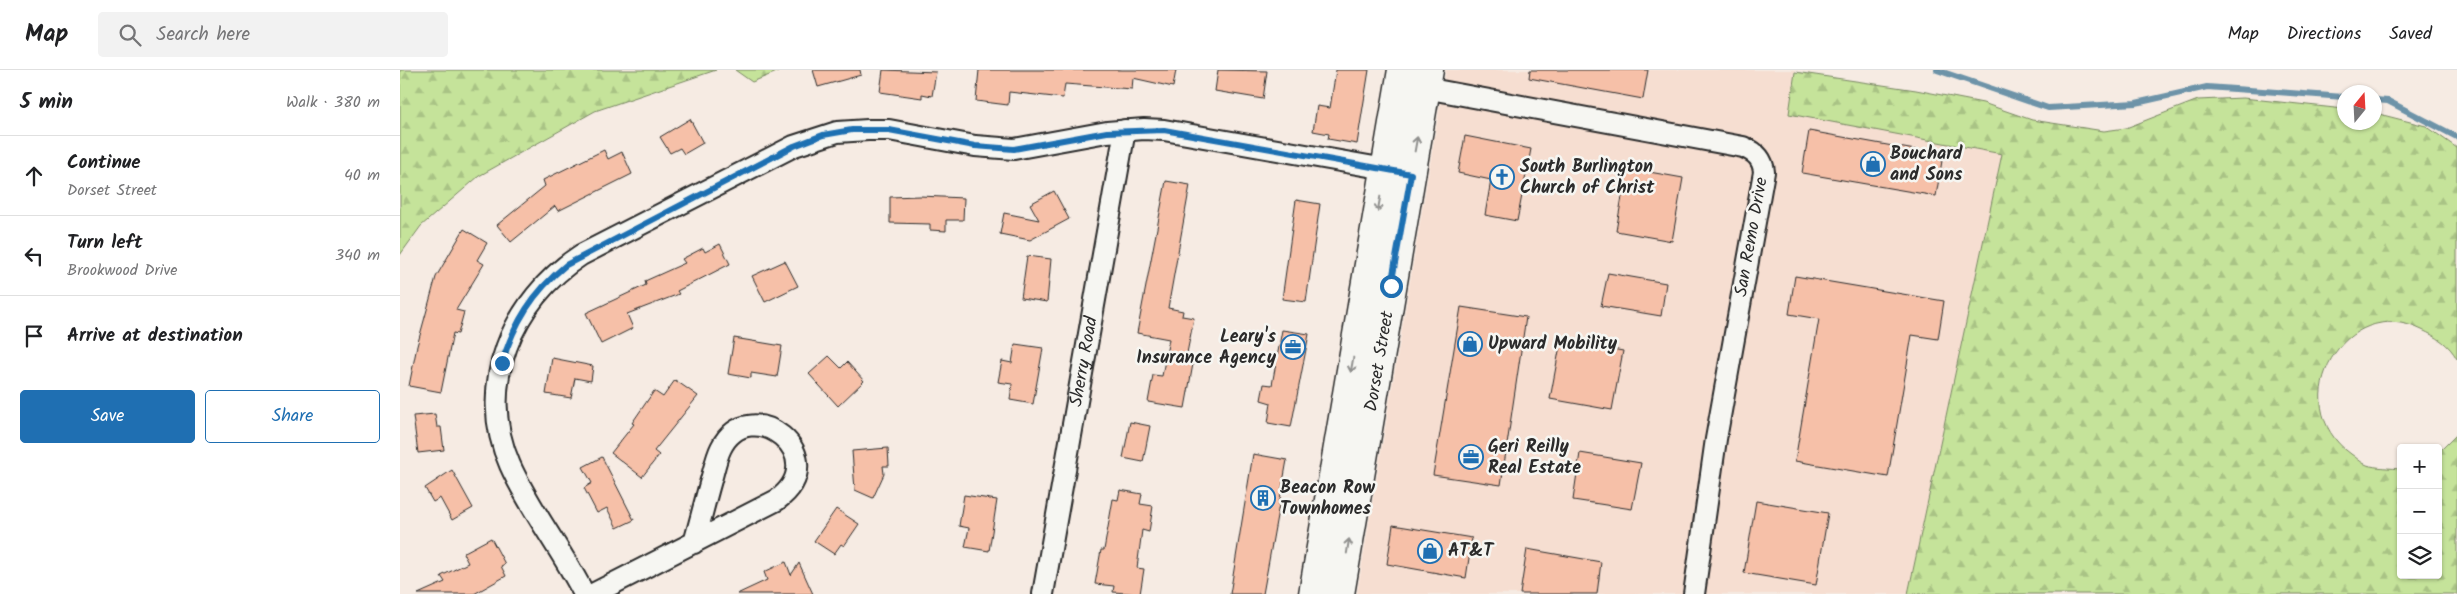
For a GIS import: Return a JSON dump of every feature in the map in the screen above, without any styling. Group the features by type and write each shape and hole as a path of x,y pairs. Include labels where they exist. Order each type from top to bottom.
{"main road":[{"name":"Dorset Street","path":"1313,594 1400,77"},
{"name":"Dorset Street","path":"1340,594 1427,79"}],"street":[{"name":"San Remo Drive","path":"1400,77 1427,79 1743,147 1758,156 1764,164 1709,482 1694,594"},
{"path":"584,594 510,465 500,432 498,397 502,363 513,331 530,301 553,276 590,251 794,146 823,135 852,130 889,130 975,146 1014,149 1124,130 1164,130 1411,174"},
{"name":"Sherry Road","path":"1043,594 1124,130"},
{"path":"593,594 694,543 784,495 794,480 797,461 795,452 785,437 769,427 760,426 742,428 727,440 718,456 694,543"}],"shaded area":[{"path":"1446,70 1795,70 1790,114 2002,154 1908,594 1357,594"}],"green space":[{"path":"400,70 716,70 595,111 479,176 421,226 400,255"},
{"path":"735,70 782,70 752,82"},
{"path":"1795,72 1916,90 1983,103 2032,120 2104,131 2126,128 2198,100 2243,98 2337,108 2337,130 2382,130 2382,115 2426,126 2457,148 2457,359 2442,342 2422,330 2394,322 2369,326 2347,339 2331,359 2322,382 2321,408 2331,432 2351,454 2367,465 2397,469 2397,579 2442,579 2442,449 2457,434 2457,594 1908,594 2002,154 1789,114"}],"building":[{"path":"813,70 860,70 861,75 818,87"},
{"path":"883,70 936,72 932,96 922,94 922,98 880,92"},
{"path":"979,70 1176,70 1173,87 1133,78 1132,89 1065,84 1063,98 1009,92 1008,105 976,101"},
{"path":"1218,70 1267,71 1263,99 1215,91"},
{"path":"1336,70 1369,70 1357,144 1328,139 1329,134 1313,131 1317,106 1330,108"},
{"path":"1530,70 1648,70 1643,99 1529,78"},
{"path":"690,119 703,143 684,154 680,148 670,153 660,137"},
{"name":"Bouchard and Sons","path":"1809,131 1943,155 1936,196 1802,173"},
{"name":"South Burlington Church of Christ","path":"1465,136 1531,149 1517,221 1485,215 1491,180 1458,173"},
{"path":"604,150 608,159 622,152 632,174 558,211 555,206 511,242 497,225 545,186 543,180"},
{"path":"1627,168 1683,178 1672,241 1616,231"},
{"path":"1166,181 1190,185 1168,308 1183,311 1182,316 1194,318 1185,363 1193,364 1185,408 1148,402 1153,375 1162,376 1169,339 1137,333"},
{"path":"1054,191 1069,219 1030,240 1000,234 1004,213 1039,220 1030,204"},
{"path":"890,197 964,198 963,220 946,220 946,231 930,230 930,224 890,223"},
{"path":"1296,200 1320,204 1306,302 1282,299"},
{"path":"464,229 487,243 477,260 484,264 456,310 464,312 458,334 453,333 441,392 409,386 417,346 436,277"},
{"path":"720,244 730,264 677,291 679,294 627,314 633,328 601,344 586,313 646,285 645,281 685,263 682,259 703,248 705,252"},
{"path":"1027,256 1051,259 1047,302 1021,298"},
{"path":"785,261 798,286 765,302 752,276"},
{"path":"1608,273 1666,283 1661,316 1601,306"},
{"path":"1795,276 1944,301 1938,339 1912,335 1888,477 1795,461 1819,319 1789,314"},
{"path":"1461,307 1526,317 1501,485 1433,475"},
{"path":"1282,330 1309,334 1291,427 1268,423 1271,403 1261,400 1264,384 1272,385"},
{"path":"734,338 782,346 777,377 751,373 751,378 728,374"},
{"path":"1561,340 1623,351 1612,410 1550,399"},
{"path":"1015,344 1043,348 1033,404 1010,400 1012,384 998,382 1002,361 1012,363"},
{"path":"829,356 841,368 847,362 864,381 838,406 809,374"},
{"path":"552,358 593,366 591,381 575,378 571,398 546,394"},
{"path":"675,380 698,396 654,451 659,455 642,477 611,453 634,424 632,423 654,391 663,397"},
{"path":"435,414 437,427 441,427 444,450 418,453 413,416"},
{"path":"1130,422 1150,426 1143,462 1123,458"},
{"path":"888,448 889,466 883,466 884,474 873,498 855,490 852,451"},
{"path":"1580,453 1641,463 1632,509 1573,500"},
{"name":"Beacon Row Townhomes","path":"1253,454 1287,460 1263,594 1230,594"},
{"path":"602,457 634,520 617,528 607,508 597,513 584,488 592,483 583,467"},
{"path":"452,470 473,508 452,520 440,498 433,502 425,488"},
{"path":"1120,490 1142,494 1140,504 1153,506 1149,532 1142,530 1137,568 1144,569 1140,594 1113,592 1114,586 1095,584 1101,550 1104,550 1113,499 1118,500"},
{"path":"964,495 997,500 989,551 965,547 969,528 959,526"},
{"path":"1756,501 1828,513 1816,585 1744,573"},
{"path":"836,509 859,524 844,546 841,544 834,554 814,541"},
{"name":"AT&T","path":"1393,525 1472,538 1466,578 1387,564"},
{"path":"491,538 505,564 501,566 506,576 474,594 418,594 445,582 441,576 468,563 463,553"},
{"path":"1527,549 1601,562 1597,594 1520,594"},
{"path":"786,562 791,575 799,563 813,594 737,594 767,580 764,572"}],"waterway":[{"path":"1937,70 2048,108 2136,103 2207,87 2337,96"},
{"path":"2382,101 2388,101 2457,137"}],"place":[{"name":"Bouchard and Sons","path":"1873,164"},
{"name":"South Burlington Church of Christ","path":"1502,177"},
{"name":"Upward Mobility","path":"1470,344"},
{"name":"Leary's Insurance Agency","path":"1293,347"},
{"name":"Geri Reilly Real Estate","path":"1471,457"},
{"name":"Beacon Row Townhomes","path":"1263,498"},
{"name":"AT&T","path":"1430,551"}],"route":[{"path":"502,363 513,331 530,301 553,276 581,255 794,146 823,135 852,130 889,130 975,146 1014,149 1107,132 1144,129 1164,130 1411,174 1391,286"}]}
